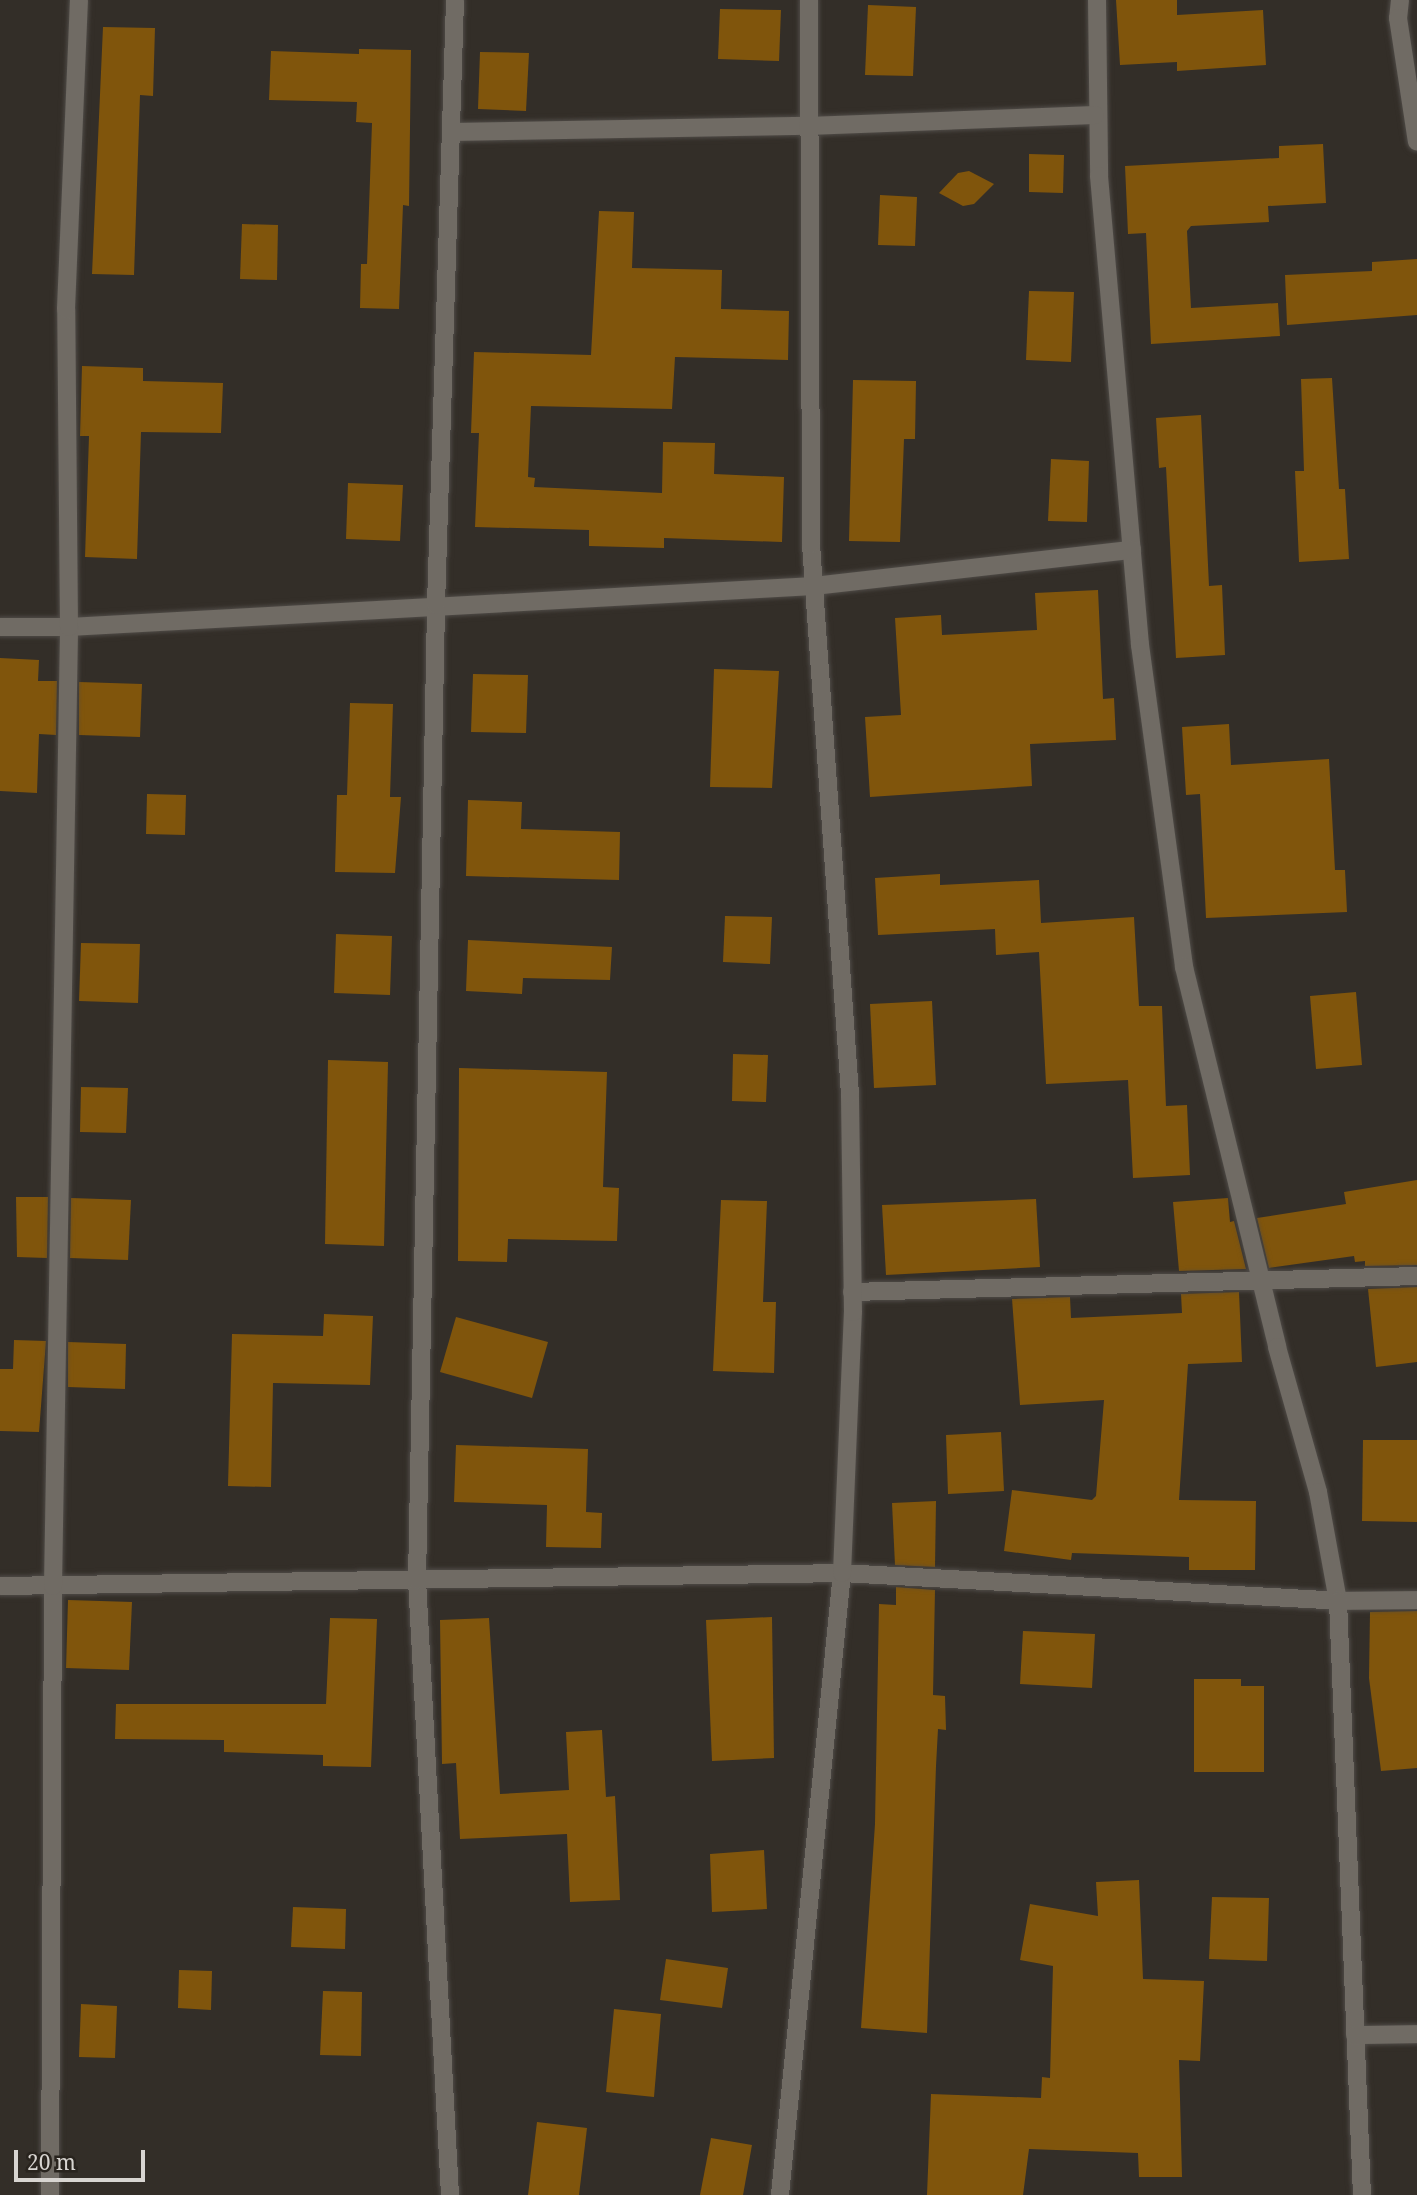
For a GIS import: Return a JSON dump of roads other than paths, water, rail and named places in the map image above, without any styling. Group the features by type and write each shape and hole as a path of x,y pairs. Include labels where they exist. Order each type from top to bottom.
{"street":[{"path":"50,2195 53,1586 69,627 66,309 79,0"},
{"path":"450,2195 417,1580 436,605 455,0"},
{"path":"780,2195 842,1573 852,1292 850,1094 814,586 809,0"},
{"path":"1097,0 1095,115 1140,645 1184,967 1318,1492 1338,1601 1362,2195"},
{"path":"1399,0 1417,142"},
{"path":"451,132 808,126 1095,115"},
{"path":"0,627 69,627 814,586 1132,550"},
{"path":"852,1292 1417,1276"},
{"path":"0,1586 842,1573 1338,1601 1417,1600"},
{"path":"1356,2035 1417,2034"}]}
